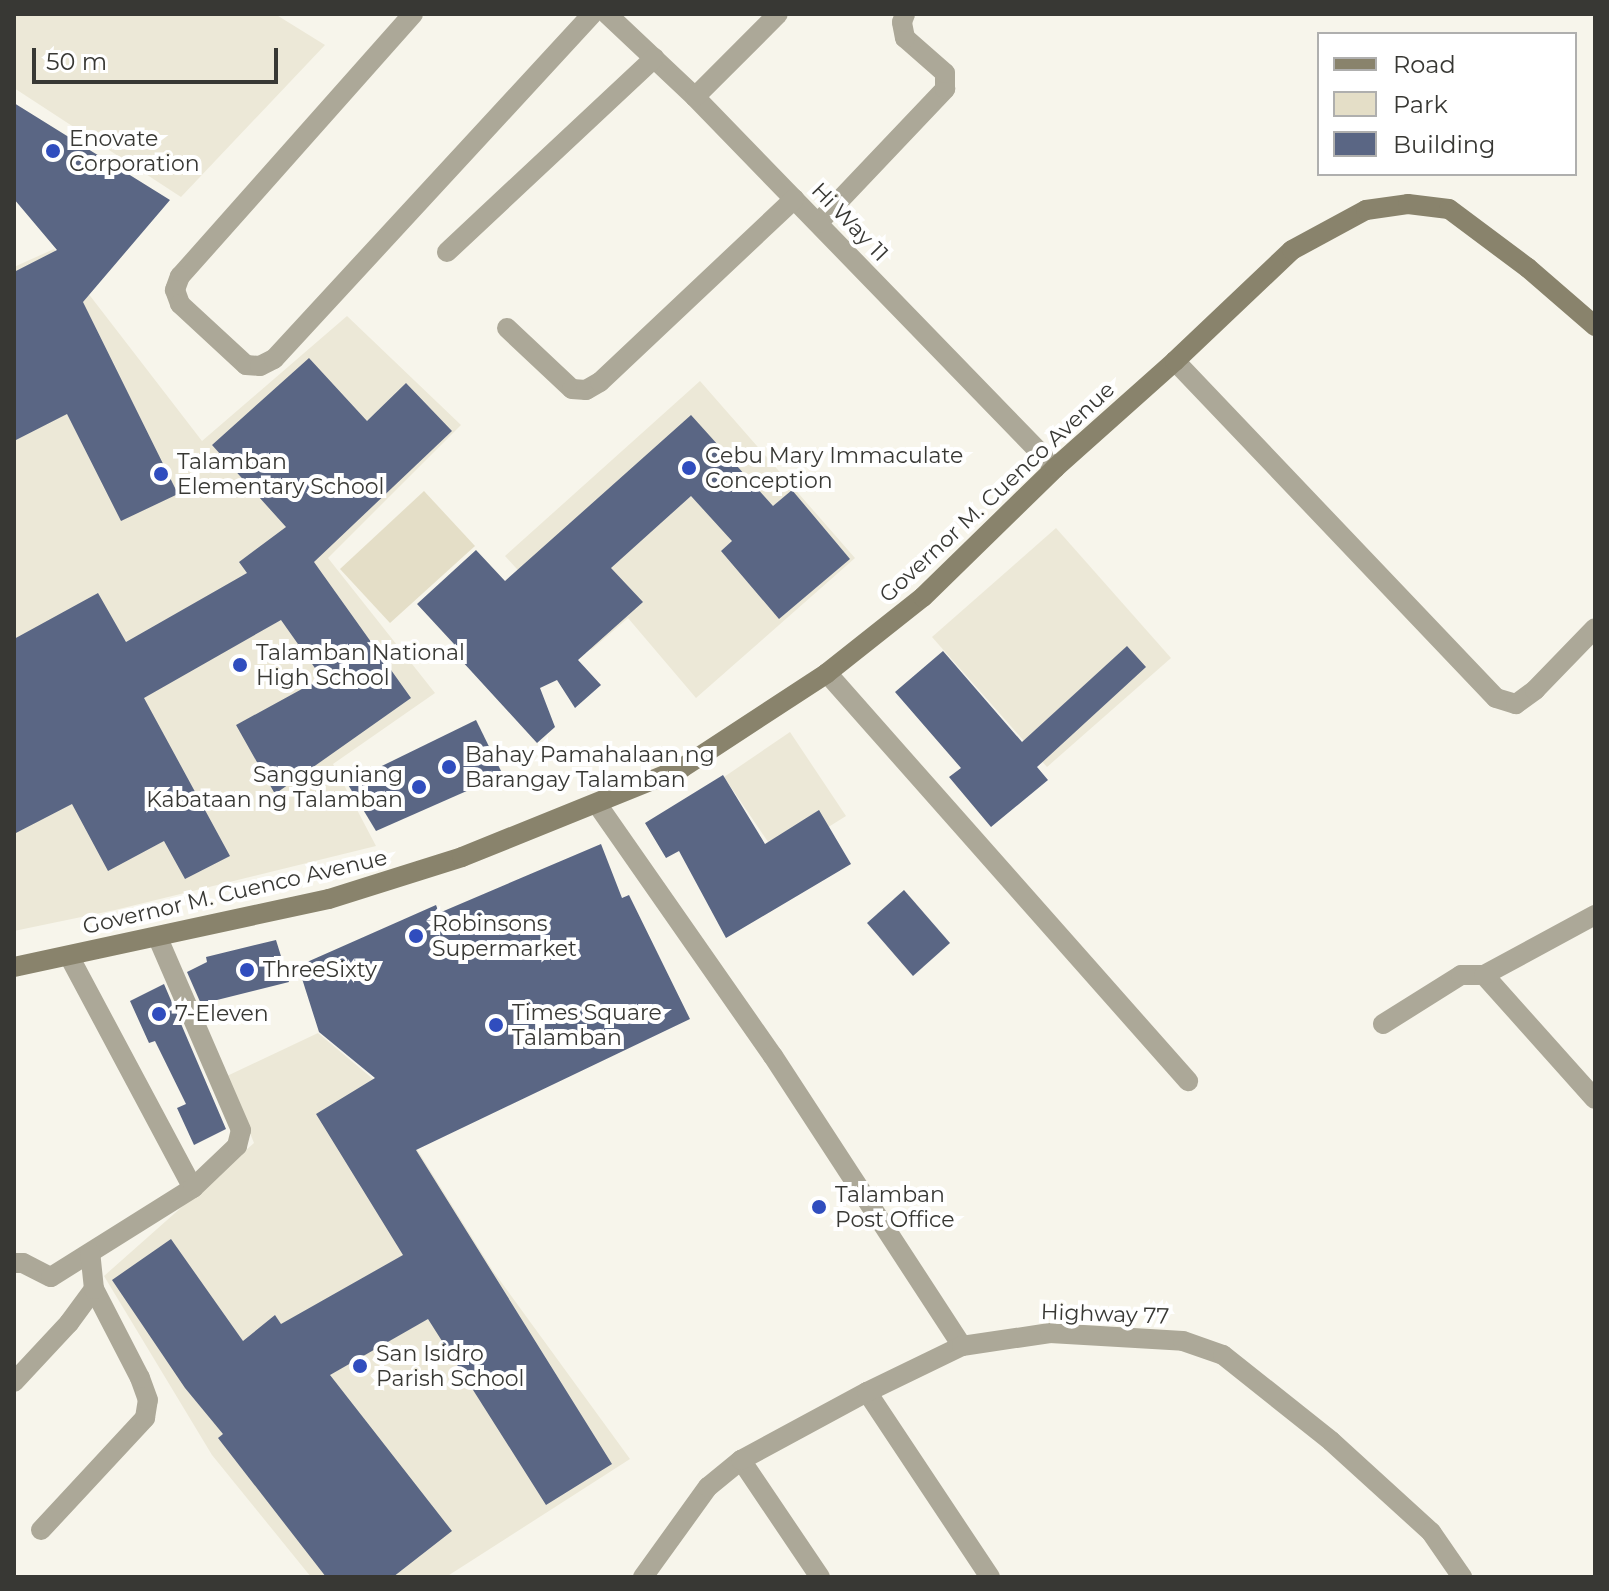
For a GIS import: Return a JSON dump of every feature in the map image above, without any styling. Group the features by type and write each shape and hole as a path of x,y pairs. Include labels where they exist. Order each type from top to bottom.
{"main road":[{"name":"Governor M. Cuenco Avenue","path":"14,967 158,938 368,887 462,857 682,768 827,673 923,597 1055,468 1175,361 1292,250 1366,210 1408,204 1449,209 1528,268 1595,326"}],"street":[{"path":"413,14 180,276 175,290 180,304 246,365 260,366 274,359 592,14"},
{"name":"Hi Way 11","path":"607,14 695,97 1055,468"},
{"path":"695,97 778,14"},
{"path":"818,223 945,89 945,73 905,38 902,22 905,14"},
{"path":"447,252 654,58"},
{"path":"507,328 572,389 586,390 600,382 794,199"},
{"path":"1175,361 1496,698 1516,704 1535,690 1595,628"},
{"path":"827,673 1188,1081"},
{"path":"597,804 773,1056 962,1346"},
{"path":"1383,1024 1461,975 1484,975 1595,915"},
{"path":"14,1263 23,1263 51,1277 193,1188 237,1146 241,1130 158,938"},
{"path":"69,956 193,1188"},
{"path":"1484,975 1595,1099"},
{"path":"41,1530 145,1418 148,1400 140,1378 94,1289 90,1253"},
{"path":"14,1382 69,1323 94,1289"},
{"name":"Highway 77","path":"643,1577 708,1487 741,1460 867,1392 962,1346 1050,1333 1183,1341 1223,1355 1331,1441 1431,1532 1462,1577"},
{"path":"867,1392 990,1577"},
{"path":"741,1460 820,1577"}],"shaded area":[{"path":"14,14 275,14 325,45 181,197 14,88"},
{"path":"54,249 202,441 347,316 461,425 328,558 435,693 333,764 376,846 115,910 14,931 14,267"},
{"name":"Cebu Mary Immaculate Conception","path":"700,381 855,558 696,698 628,618 591,650 505,556"},
{"path":"1056,528 1171,658 1047,767 932,637"},
{"path":"790,732 846,816 779,858 724,777"},
{"name":"San Isidro Parish School","path":"318,1033 373,1079 493,1271 630,1459 446,1577 311,1577 212,1455 104,1276 254,1143 227,1076"}],"green space":[{"path":"424,491 475,546 390,623 340,569"}],"building":[{"path":"14,103 170,200 83,302 178,494 121,521 67,414 14,441 14,272 57,250 14,199"},
{"name":"Talamban National High School","path":"309,358 367,421 406,383 452,431 314,562 411,698 275,794 236,725 322,678 281,620 144,698 230,856 185,879 164,841 108,871 72,804 14,834 14,639 98,593 126,642 247,573 239,562 286,527 212,445"},
{"path":"691,415 773,506 792,490 850,559 779,619 721,551 732,541 691,496 611,568 643,602 578,660 601,685 575,708 557,680 540,688 555,727 537,743 450,648 454,644 417,604 476,550 505,581"},
{"path":"1127,646 1146,667 1037,767 1048,780 991,827 949,777 961,768 895,692 943,651 1022,742"},
{"name":"Bahay Pamahalaan ng Barangay Talamban","path":"476,720 503,775 376,831 347,783"},
{"path":"723,775 765,844 819,810 851,864 726,938 679,851 666,858 645,823"},
{"path":"601,844 622,898 629,895 690,1019 416,1150 612,1464 546,1505 428,1319 330,1375 452,1531 393,1577 326,1577 218,1438 223,1434 185,1388 112,1280 171,1239 243,1341 275,1315 281,1324 403,1255 316,1114 375,1078 319,1032 298,966 436,905 439,913"},
{"path":"904,890 950,943 913,976 867,923"},
{"name":"ThreeSixty","path":"276,940 289,982 201,1004 187,972 207,962 206,957"},
{"path":"164,984 226,1129 194,1145 177,1108 186,1104 155,1041 149,1043 130,1001"}],"place":[{"name":"Enovate Corporation","path":"53,151"},
{"name":"Cebu Mary Immaculate Conception","path":"689,468"},
{"name":"Talamban Elementary School","path":"161,474"},
{"name":"Talamban National High School","path":"240,665"},
{"name":"Bahay Pamahalaan ng Barangay Talamban","path":"449,767"},
{"name":"Sangguniang Kabataan ng Talamban","path":"419,787"},
{"name":"Robinsons Supermarket","path":"416,936"},
{"name":"ThreeSixty","path":"247,970"},
{"name":"7-Eleven","path":"159,1014"},
{"name":"Times Square Talamban","path":"496,1025"},
{"name":"Talamban Post Office","path":"819,1207"},
{"name":"San Isidro Parish School","path":"360,1366"}]}
